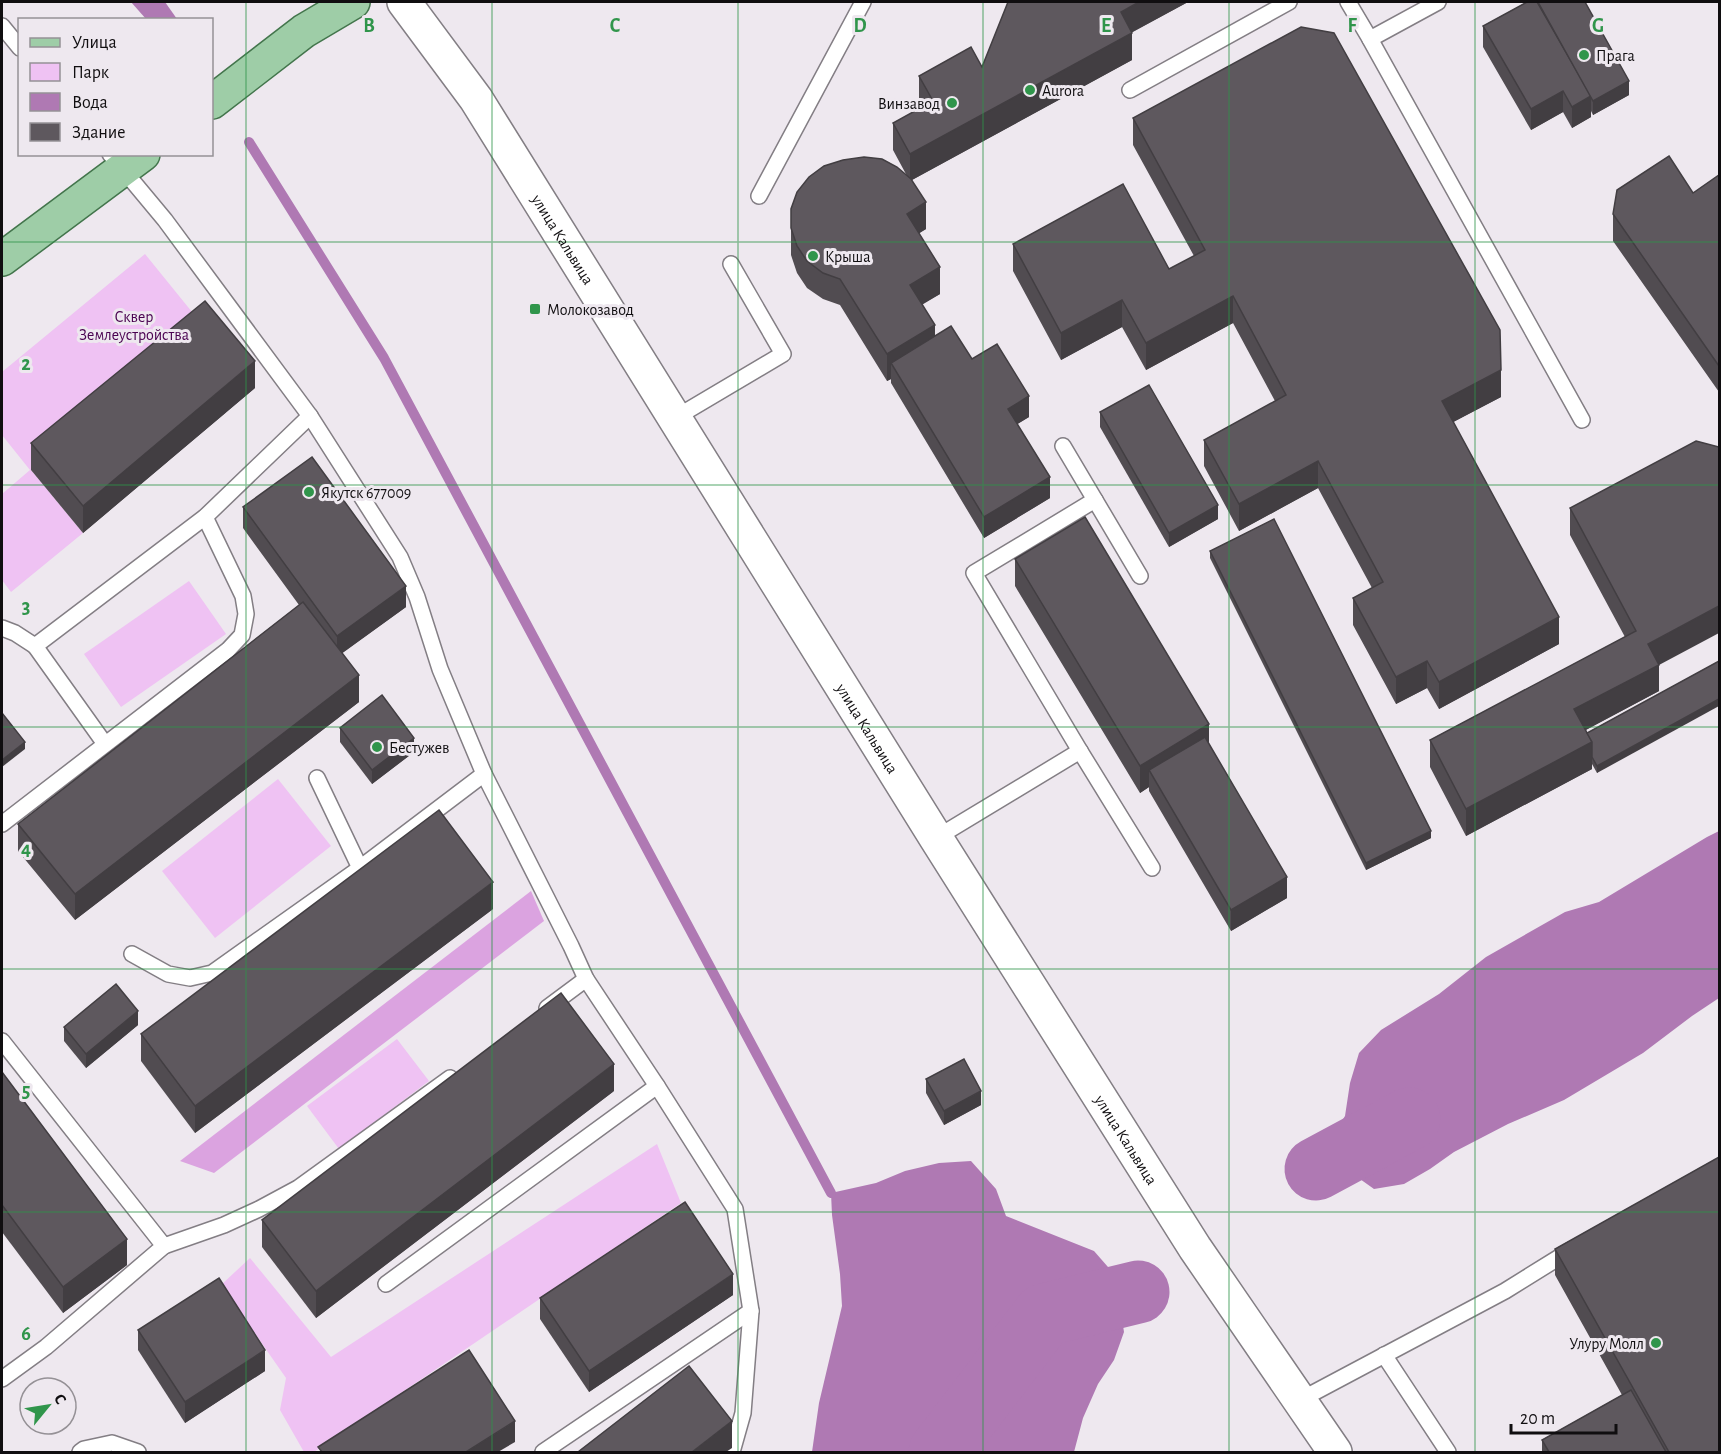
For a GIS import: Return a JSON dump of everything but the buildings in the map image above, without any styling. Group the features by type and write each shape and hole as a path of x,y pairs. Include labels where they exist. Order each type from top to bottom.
{"main road":[{"path":"213,101 304,31 353,2"},
{"path":"2,260 126,160"}],"street":[{"name":"улица Кальвица","path":"404,2 476,99 936,838 1195,1248 1335,1452"}],"lane":[{"path":"759,196 862,2"},
{"path":"1130,90 1288,2"},
{"path":"1348,2 1582,420"},
{"path":"1370,39 1438,2"},
{"path":"2,26 11,45"},
{"path":"126,160 165,220 310,416 400,558 417,597 440,669 483,774 586,979 735,1209 751,1311 743,1413 732,1452"},
{"path":"675,418 783,354 730,264"},
{"path":"35,646 205,516 310,416"},
{"path":"1063,446 1140,576"},
{"path":"1095,500 974,573 1152,868"},
{"path":"2,824 228,650 242,635 246,614 243,596 205,516"},
{"path":"2,628 15,633 35,646 105,744"},
{"path":"936,838 1080,751"},
{"path":"132,954 168,974 190,978 212,973 360,868 483,774"},
{"path":"317,778 360,868"},
{"path":"538,1014 586,979"},
{"path":"2,1041 164,1246"},
{"path":"2,1378 46,1347 164,1246 224,1225 298,1188 461,1070"},
{"path":"386,1284 657,1086"},
{"path":"1300,1400 1505,1291 1583,1242"},
{"path":"543,1452 751,1311"},
{"path":"1384,1355 1448,1452"},
{"path":"80,1452 84,1449 112,1443 138,1452"}],"green space":[{"name":"Сквер Землеустройства","path":"145,254 205,328 31,470 83,533 11,592 2,580 2,494 30,470 2,435 2,372"},
{"path":"189,581 226,634 121,707 84,654"},
{"path":"278,779 331,846 215,938 162,871"},
{"path":"397,1039 429,1081 339,1149 307,1106"},
{"path":"657,1144 681,1203 314,1452 304,1452 280,1410 286,1378 221,1285 250,1258 331,1357"}],"shaded area":[{"path":"531,891 544,921 214,1173 180,1161"}],"water":[{"path":"131,2 165,2 176,18 145,18"},
{"path":"1719,831 1719,998 1643,1053 1564,1100 1508,1124 1454,1152 1404,1184 1374,1189 1322,1152 1345,1116 1350,1083 1359,1053 1381,1030 1439,994 1486,957 1565,912 1599,902"},
{"path":"971,1161 996,1189 1006,1216 1094,1251 1115,1275 1124,1332 1114,1360 1098,1384 1083,1418 1074,1452 812,1452 819,1403 842,1306 831,1193 876,1183 905,1171 939,1163"}],"waterway":[{"path":"249,142 384,358 831,1193"},
{"path":"1316,1169 1409,1119"},
{"path":"940,1452 1044,1315 1138,1292"}],"place":[{"name":"Прага","path":"1584,55"},
{"name":"Aurora","path":"1030,90"},
{"name":"Винзавод","path":"952,103"},
{"name":"Крыша","path":"813,256"},
{"name":"Молокозавод","path":"535,309"},
{"name":"Якутск 677009","path":"309,492"},
{"name":"Бестужев","path":"377,747"},
{"name":"Улуру Молл","path":"1656,1343"}]}
